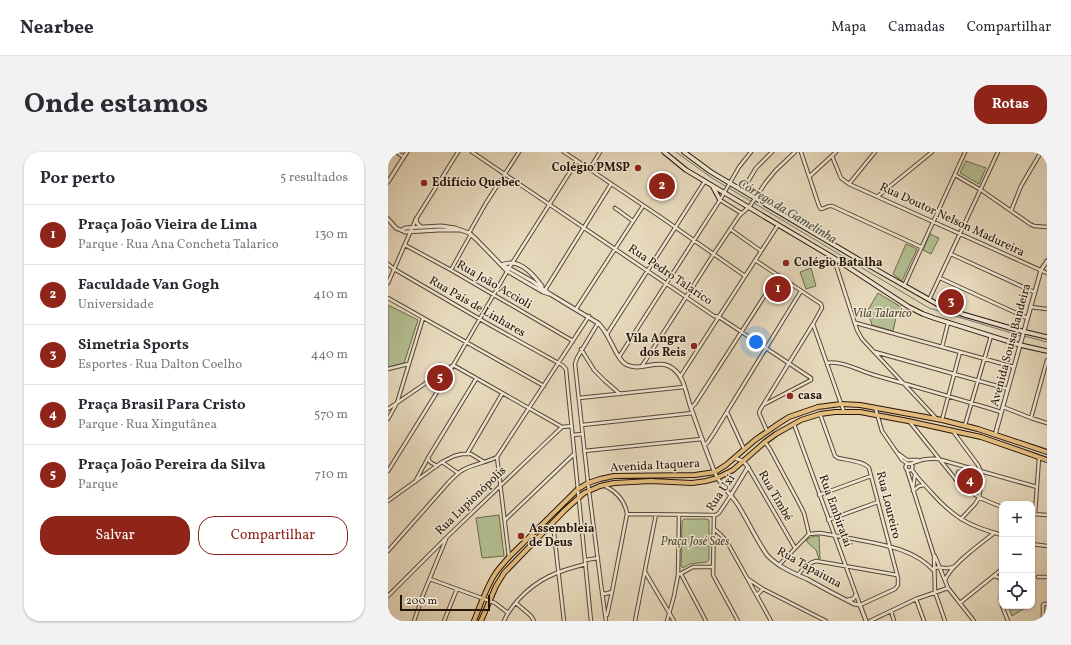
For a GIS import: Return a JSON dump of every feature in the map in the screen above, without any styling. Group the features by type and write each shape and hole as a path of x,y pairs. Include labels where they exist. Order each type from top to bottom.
{"main road":[{"path":"664,152 686,170 834,258 909,307 948,323 1047,351"},
{"path":"684,152 729,184 742,190 929,300 962,314 1023,333 1047,337"},
{"path":"712,186 720,200"},
{"name":"Avenida Itaquera","path":"474,621 494,575 509,557 578,489 600,479 614,476 695,475 715,472 735,458 767,431 789,417 809,410 823,406 841,404 875,407 964,425 1047,452"},
{"name":"Avenida Itaquera","path":"481,621 499,579 579,497 600,486 614,483 692,483 717,478 732,470 776,434 811,416 844,412 860,412 877,415 966,433 1047,460"},
{"path":"966,433 990,437 995,435"}],"street":[{"path":"396,152 404,157"},
{"path":"388,182 407,152"},
{"path":"388,283 416,219 458,152"},
{"name":"Rua Pedro Talarico","path":"472,152 666,284 714,316 719,317 741,331 811,378 811,380 762,405"},
{"path":"451,270 505,174 520,152"},
{"path":"564,152 745,276"},
{"path":"589,170 600,152"},
{"path":"619,357 694,242 750,152"},
{"path":"742,190 756,168 772,152"},
{"path":"642,366 741,213 750,207 773,173 795,152"},
{"path":"801,152 821,209 832,206 921,247"},
{"path":"810,176 836,152"},
{"path":"832,156 841,178 849,184 875,152"},
{"path":"878,196 932,152"},
{"path":"904,286 965,152"},
{"path":"929,300 998,152"},
{"path":"1011,211 1021,186 1041,152"},
{"path":"388,471 453,366 512,263 577,161"},
{"path":"955,175 981,190 1030,224 1034,226 1047,227"},
{"path":"607,334 705,181"},
{"path":"545,290 611,184"},
{"name":"Rua Doutor Nelson Madureira","path":"849,184 961,233 1047,273"},
{"path":"720,200 741,213"},
{"path":"576,309 643,206"},
{"path":"615,208 633,221"},
{"path":"388,219 396,228 405,232 460,230"},
{"path":"416,219 420,226"},
{"path":"680,376 778,225"},
{"path":"402,230 404,228 420,226 441,226 455,228 470,234 501,265 543,292 550,294"},
{"path":"730,229 761,251"},
{"name":"Rua João Accioli","path":"404,246 451,270 573,341"},
{"path":"951,254 1034,292"},
{"path":"834,258 859,334 862,339 932,414 940,420 960,352"},
{"path":"755,260 821,304 821,310 813,324 762,405 759,413 767,431"},
{"name":"Avenida Sousa Bandeira","path":"995,435 1034,292 1041,270 1047,261"},
{"path":"501,265 512,263 528,270 545,290"},
{"name":"Rua Pais de Linhares","path":"388,264 479,319 559,363"},
{"path":"508,270 545,290 598,323 607,334 619,357 627,365 642,366 665,364 673,369 680,376 717,478"},
{"path":"691,408 778,275"},
{"path":"940,278 1027,318"},
{"path":"705,445 727,412 801,291"},
{"path":"388,298 544,386"},
{"path":"1030,307 1047,309"},
{"path":"388,551 458,473 497,457 589,316"},
{"path":"388,420 398,403 423,318"},
{"path":"598,323 575,362 584,452 606,621"},
{"path":"856,323 1014,367"},
{"path":"942,347 948,323"},
{"path":"813,324 844,412"},
{"path":"964,425 991,336"},
{"path":"581,350 594,370 621,394"},
{"path":"874,352 1008,389"},
{"path":"1031,418 1047,360"},
{"path":"826,362 840,364 1001,412"},
{"path":"559,363 566,369 591,621"},
{"path":"388,369 409,364"},
{"path":"388,409 453,366"},
{"path":"453,366 562,428 572,426"},
{"path":"442,372 445,372 447,376"},
{"path":"415,482 476,379"},
{"path":"425,384 434,384 436,393"},
{"path":"578,398 684,387"},
{"path":"467,454 502,394"},
{"path":"875,407 882,431 898,452 902,460 913,466 912,470 943,506 970,524 999,534"},
{"path":"1003,407 1047,423"},
{"path":"727,412 744,450"},
{"path":"582,425 693,413"},
{"name":"Rua Loureiro","path":"820,414 835,456 867,465 869,468 897,575"},
{"path":"908,421 957,481 979,498 999,506"},
{"name":"Rua Embirataí","path":"794,424 860,605"},
{"name":"Rua Lupionópolis","path":"388,596 446,537 562,428"},
{"path":"951,430 982,472 979,498 961,519"},
{"path":"573,435 582,434"},
{"path":"584,452 702,439"},
{"path":"765,442 804,513 809,534"},
{"path":"898,452 907,460 921,460"},
{"path":"388,500 442,462 454,456 467,454 475,456 484,462"},
{"path":"505,520 575,454"},
{"path":"497,457 509,557"},
{"path":"428,458 432,464 437,466"},
{"name":"Rua Timbé","path":"735,458 743,461 748,467 795,548"},
{"path":"974,621 948,588 943,577 934,556 906,468 909,464 932,458 1037,488"},
{"path":"1035,505 1039,458"},
{"path":"442,462 458,473"},
{"name":"Rua Uxi","path":"738,621 713,575 714,515 719,513 748,467"},
{"path":"907,470 912,470"},
{"path":"913,491 915,474"},
{"path":"819,495 872,476"},
{"name":"Rua Tapaiuna","path":"717,478 731,495 767,555 771,559 798,575 860,605"},
{"path":"603,485 618,494 625,505 627,514 606,617"},
{"path":"913,491 919,486 924,485"},
{"path":"828,520 878,502"},
{"path":"627,514 714,515"},
{"path":"635,621 656,514"},
{"path":"1035,514 1047,515"},
{"path":"667,621 679,574 679,515"},
{"path":"553,523 564,621"},
{"path":"714,528 726,542 771,621"},
{"path":"779,565 809,534 820,533 890,546 921,559 934,569"},
{"path":"945,581 953,567 994,533"},
{"path":"414,621 446,537"},
{"path":"1035,544 1047,546"},
{"path":"934,556 935,592 945,621"},
{"path":"586,560 598,558"},
{"path":"798,575 806,566 816,561 897,575 898,585 895,589 860,605 866,621"},
{"path":"505,620 508,613 516,603 536,583 558,572 586,564"},
{"path":"679,574 693,567 712,567"},
{"path":"934,569 940,567 946,569 953,567"},
{"path":"645,571 674,621"},
{"path":"960,603 999,572"},
{"path":"679,574 706,621"},
{"path":"934,578 939,575 943,577"},
{"path":"994,576 999,578"},
{"path":"746,577 763,589 826,621"},
{"path":"1038,577 1047,577"},
{"path":"430,579 495,603 508,613"},
{"path":"870,621 916,600 948,588"},
{"path":"444,621 456,589"},
{"path":"757,595 763,589"},
{"path":"602,592 605,594 612,592"},
{"path":"847,600 853,599 856,595"},
{"path":"916,600 924,621"},
{"path":"516,603 531,616 534,621"},
{"path":"1043,621 1043,605 1047,604"},
{"path":"1004,609 1008,621"},
{"path":"891,611 894,621"}],"green space":[{"path":"966,161 986,168 979,184 960,173"},
{"path":"930,234 939,238 931,254 923,250"},
{"path":"906,244 917,249 902,281 893,274"},
{"path":"811,268 816,286 806,289 800,272"},
{"path":"779,280 786,285 779,296 776,294 773,298 769,296"},
{"name":"Vila Talarico","path":"878,293 901,307 897,313 893,331 872,325 868,310"},
{"path":"388,305 418,320 404,363 388,367"},
{"path":"957,470 962,470 977,476 975,490 967,486 960,479 956,474"},
{"path":"499,515 504,556 482,558 476,518"},
{"name":"Praça José Saes","path":"684,519 709,520 709,560 707,562 690,564 683,568 681,566 682,521"},
{"path":"815,536 819,536 820,559 816,550 806,541"},
{"path":"1009,609 1023,609 1012,616"}],"waterway":[{"name":"Córrego da Gamelinha","path":"676,152 712,178 929,308 1021,336"},
{"name":"Córrego da Gamelinha","path":"1024,336 1047,342"}],"place":[{"name":"Colégio PMSP","path":"638,168"},
{"name":"Edifício Quebec","path":"424,183"},
{"name":"Faculdade Van Gogh","path":"662,186"},
{"name":"Colégio Batalha","path":"786,263"},
{"name":"Praça João Vieira de Lima","path":"778,289"},
{"name":"Simetria Sports","path":"951,302"},
{"name":"Vila Angra dos Reis","path":"694,346"},
{"name":"Praça João Pereira da Silva","path":"440,378"},
{"name":"casa","path":"790,396"},
{"name":"Praça Brasil Para Cristo","path":"970,481"},
{"name":"Assembleia de Deus","path":"521,536"}]}
